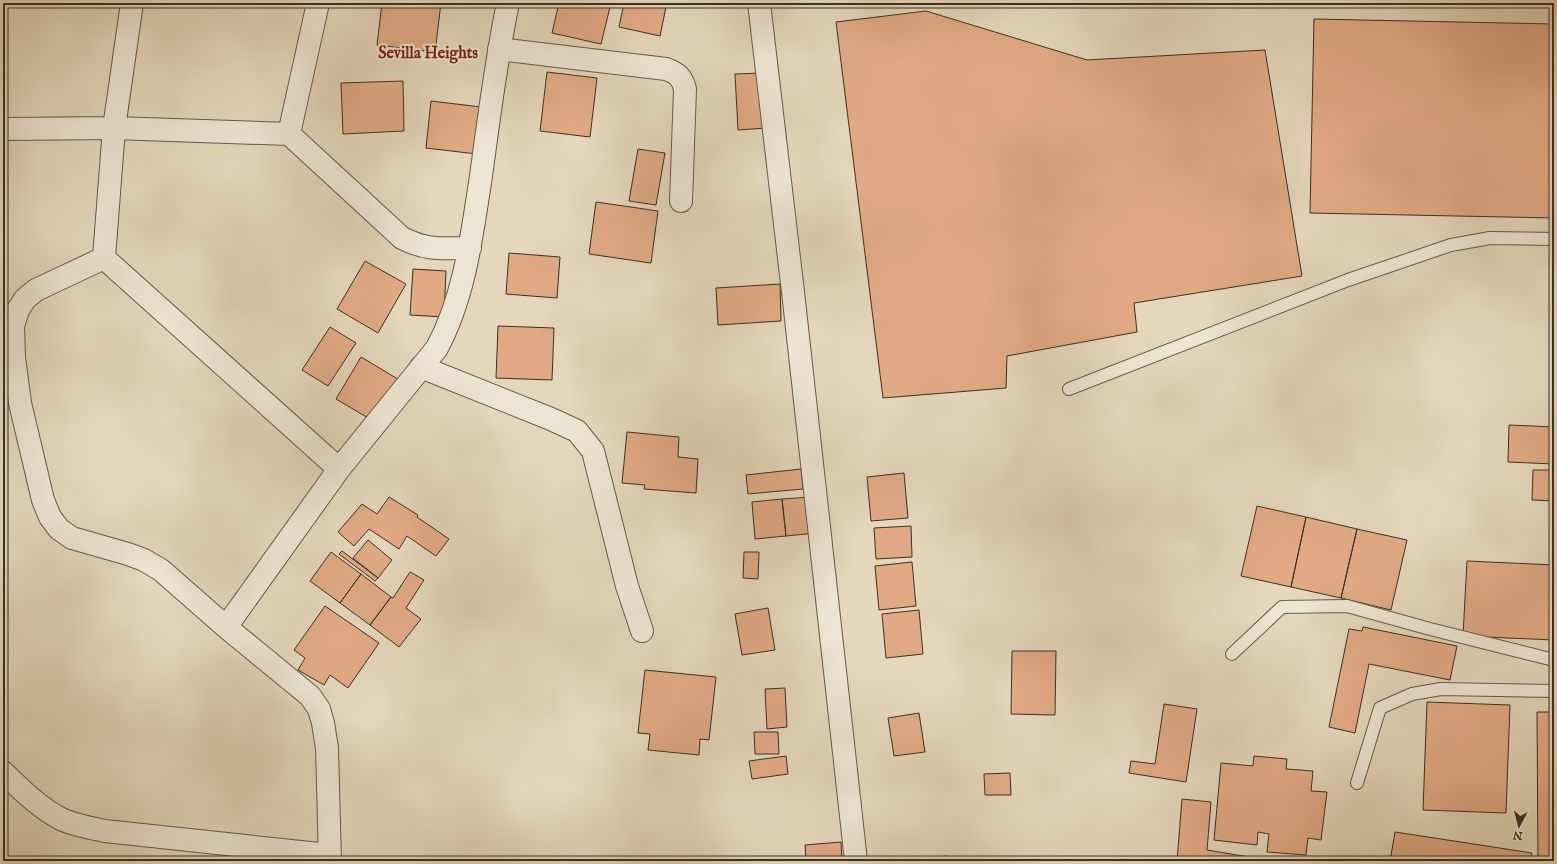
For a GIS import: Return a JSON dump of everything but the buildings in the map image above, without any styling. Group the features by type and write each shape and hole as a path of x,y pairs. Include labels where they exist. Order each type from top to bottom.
{"street":[{"path":"104,258 114,128 132,3"},
{"path":"289,134 318,3"},
{"path":"226,627 339,468 437,348 444,335 452,313 470,248 499,49 508,3"},
{"path":"759,3 796,315 856,861"},
{"path":"499,49 666,69 680,76 685,89 682,201"},
{"path":"3,129 114,128 289,134 402,238 412,243 429,248 470,248"},
{"path":"3,772 38,804 61,819 85,827 113,832 330,858 328,748 319,709 310,696 226,627 161,570 144,560 128,554 72,538 59,529 50,517 43,500 11,406 14,357 13,326 18,310 25,299 36,290 104,258"},
{"path":"104,258 339,468"},
{"path":"421,367 551,419 577,431 593,451 627,586 642,632"}],"lane":[{"path":"1069,389 1348,280 1451,245 1490,238 1554,239"},
{"path":"1232,654 1282,608 1347,606 1430,629 1554,660"},
{"path":"1357,783 1380,708 1412,694 1441,689 1554,691"}],"district":[{"name":"Sevilla Heights","path":"428,52"}]}
